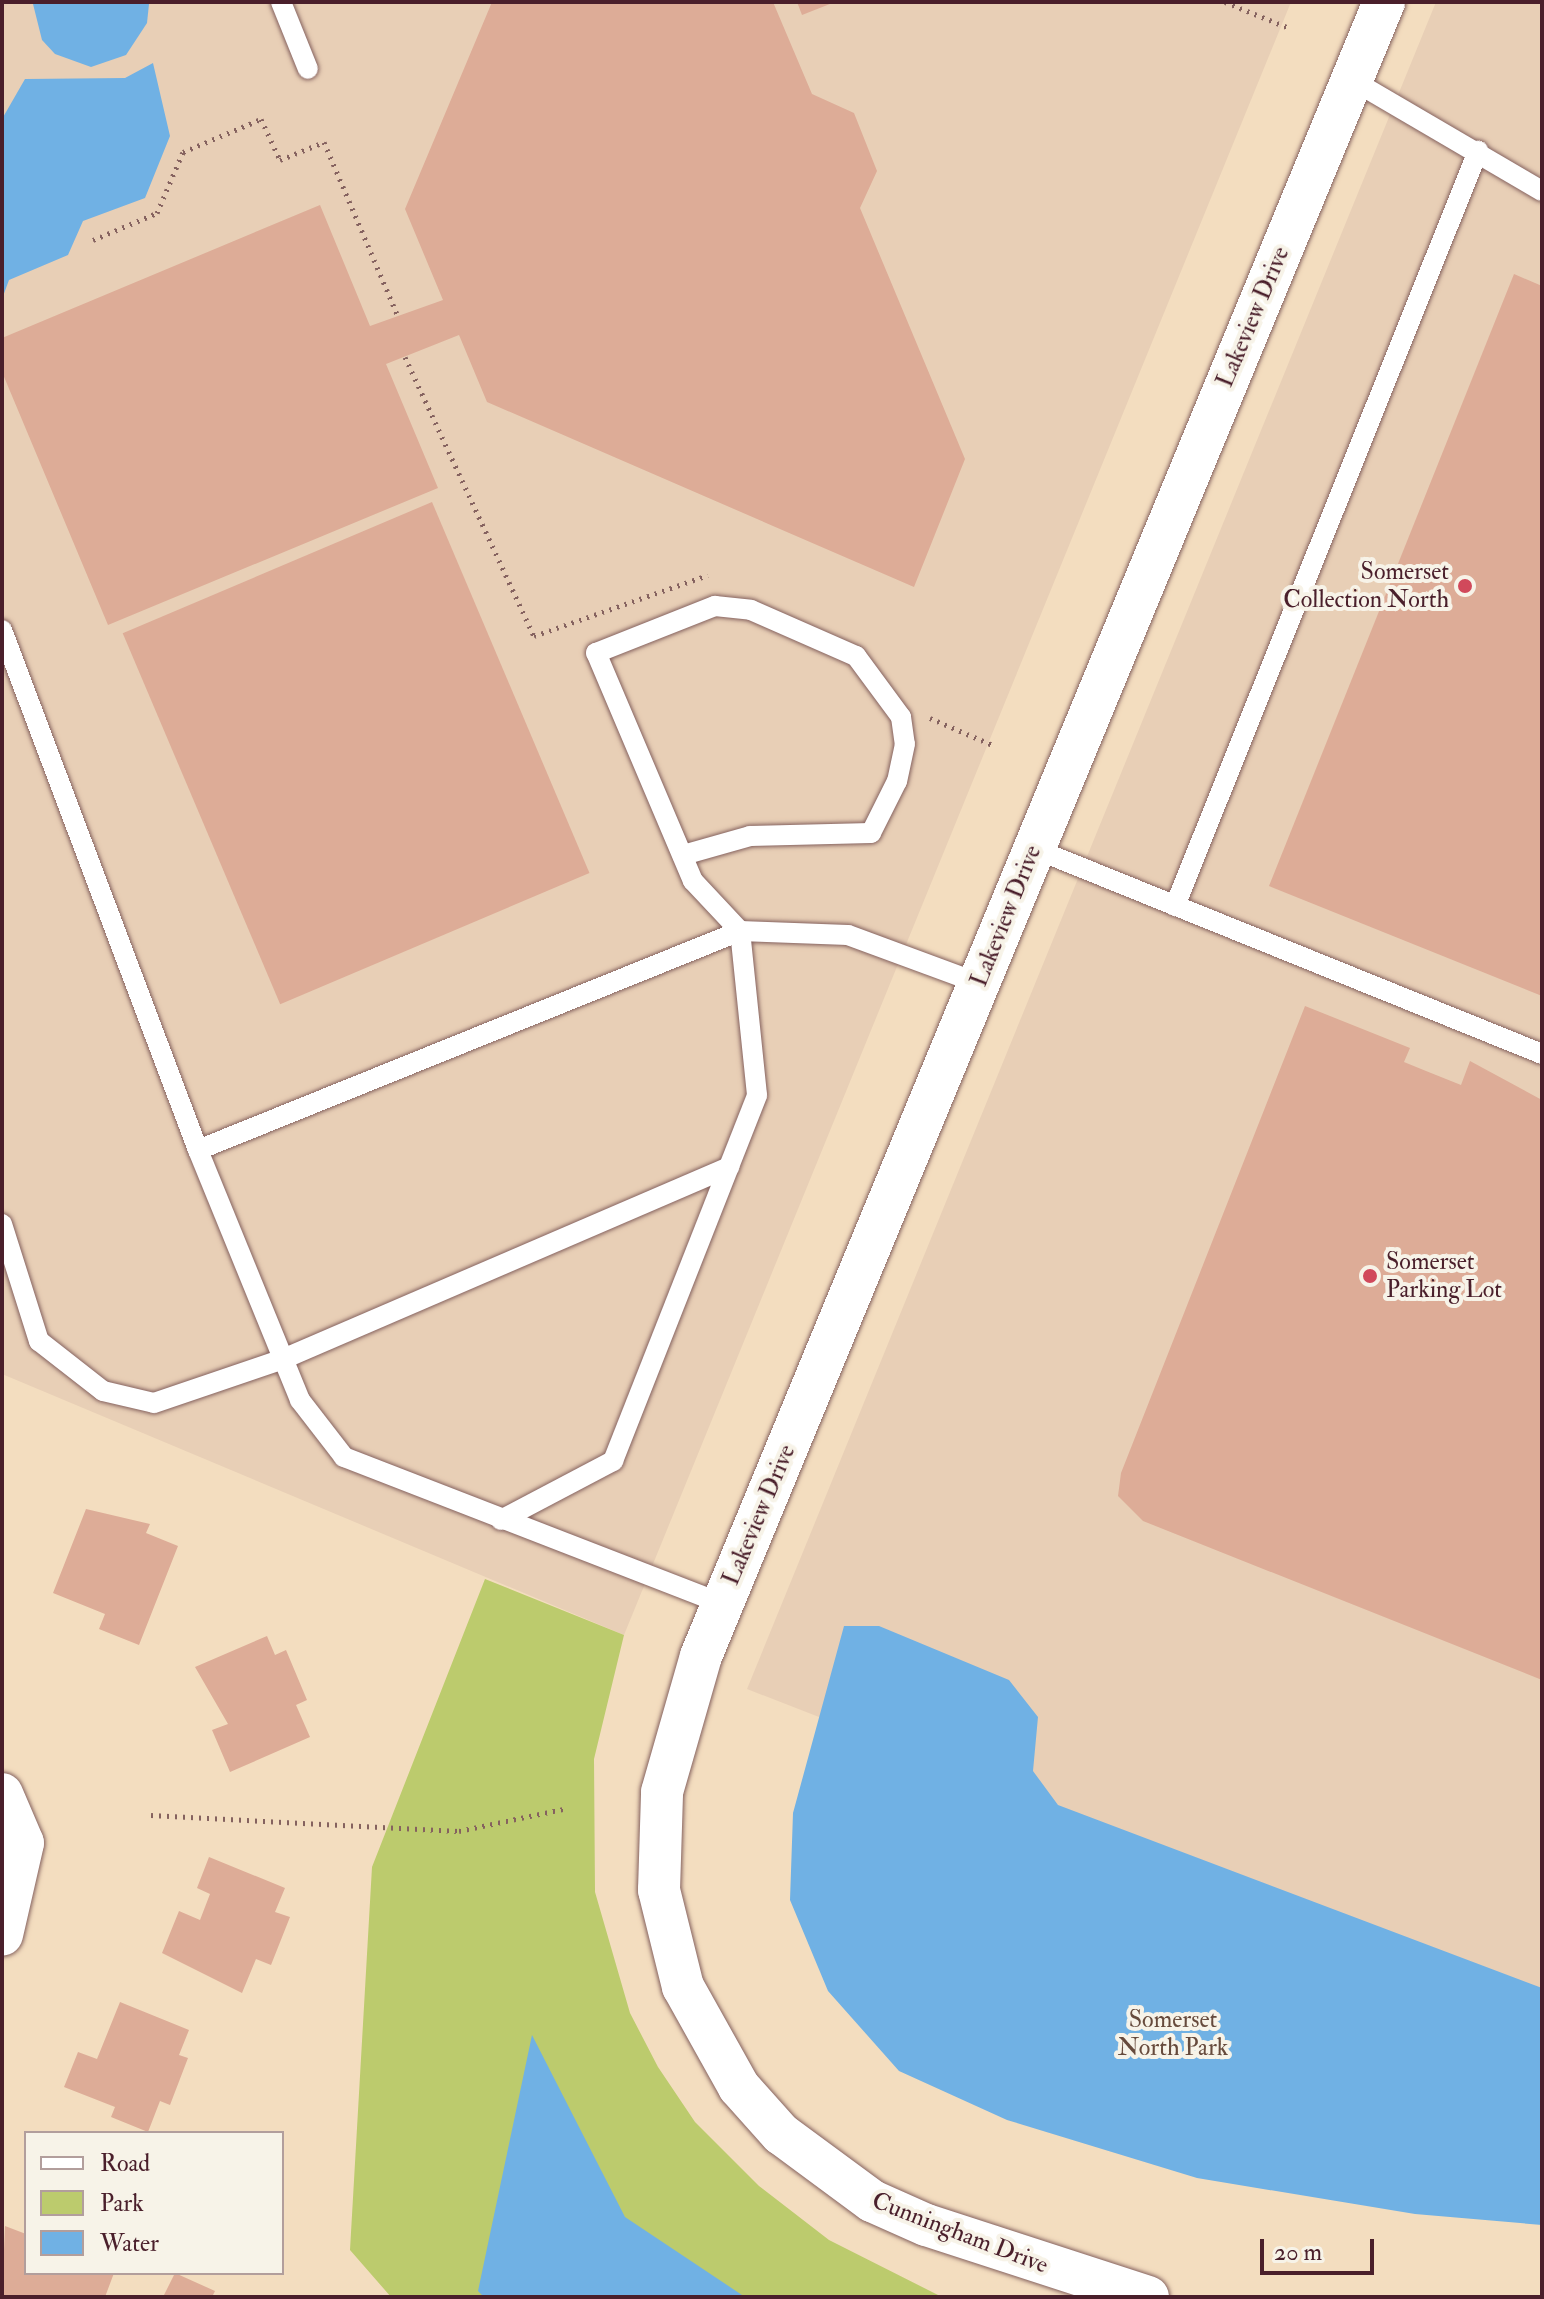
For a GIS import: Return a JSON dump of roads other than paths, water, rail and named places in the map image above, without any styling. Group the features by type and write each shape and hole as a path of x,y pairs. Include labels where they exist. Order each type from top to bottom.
{"street":[{"name":"Lakeview Drive","path":"657,1839 670,1752 723,1604 1384,2"},
{"path":"2,1794 23,1843 22,1876 2,1935"},
{"name":"Cunningham Drive","path":"657,1839 659,1890 683,1987 739,2087 781,2134 872,2201 926,2225 1148,2297"}],"lane":[{"path":"281,2 308,69"},
{"path":"1352,80 1542,191"},
{"path":"1175,906 1478,151"},
{"path":"501,1520 613,1461 757,1095 740,931 693,881 596,653 715,606 751,610 856,656 901,717 905,744 897,781 871,833 750,836 683,855"},
{"path":"2,630 198,1150 283,1359 319,1432 344,1457 723,1604"},
{"path":"1033,848 1542,1054"},
{"path":"198,1150 740,931 848,935 978,983"},
{"path":"2,1224 39,1341 103,1391 154,1403 283,1359 729,1167"}],"water":[{"path":"33,2 149,4 147,23 126,55 91,67 55,54 42,40"},
{"path":"153,63 170,136 145,198 83,221 68,255 9,280 2,299 2,119 25,79 125,78"},
{"name":"Somerset North Park","path":"844,1626 879,1626 1009,1680 1038,1717 1033,1771 1058,1805 1542,1988 1542,2225 1415,2214 1197,2178 1007,2120 899,2071 828,1991 790,1900 793,1813"},
{"path":"532,2035 625,2217 745,2297 484,2297 478,2291"}],"place":[{"name":"Somerset Collection North","path":"1465,586"},
{"name":"Somerset Parking Lot","path":"1370,1276"}]}
